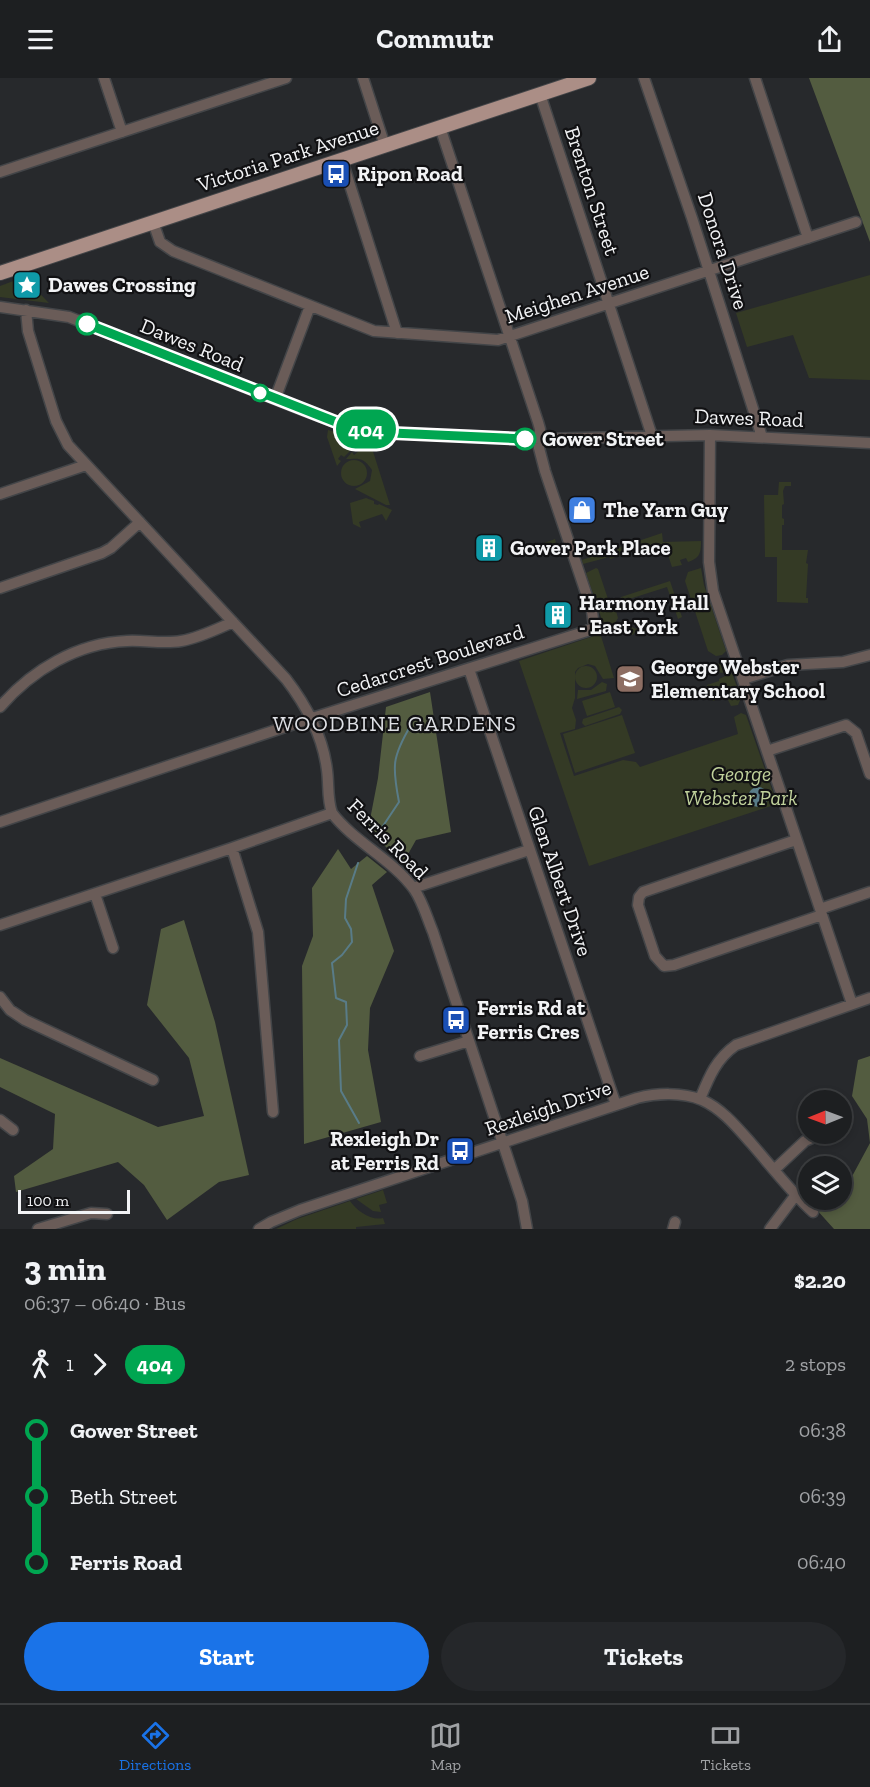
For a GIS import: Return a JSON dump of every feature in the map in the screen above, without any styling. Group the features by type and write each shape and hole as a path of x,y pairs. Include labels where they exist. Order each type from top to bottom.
{"main road":[{"name":"Victoria Park Avenue","path":"0,273 589,78"}],"street":[{"path":"104,78 122,132"},
{"path":"0,172 286,78"},
{"path":"363,78 385,146"},
{"name":"Donora Drive","path":"644,78 762,437"},
{"path":"755,78 808,238"},
{"name":"Brenton Street","path":"540,94 652,436"},
{"path":"440,127 538,422 539,439"},
{"path":"342,160 397,333"},
{"name":"Meighen Avenue","path":"153,222 160,242 166,247 374,331 498,340 856,222"},
{"path":"275,399 309,306"},
{"name":"Dawes Road","path":"0,307 69,317 336,422 376,432 539,439 710,435 870,443"},
{"name":"Ferris Road","path":"26,310 28,331 56,422 68,445 286,679 311,718 324,755 332,813 413,888 433,932 522,1201 527,1229"},
{"path":"710,435 710,577 713,591 852,1004"},
{"name":"Cedarcrest Boulevard","path":"0,822 311,718 590,630 594,627 594,622 545,471 539,439"},
{"path":"0,494 86,465"},
{"path":"0,588 102,553 111,548 140,522"},
{"path":"0,706 22,684 69,654 115,642 182,641 233,622"},
{"path":"743,679 788,665 843,662 870,655"},
{"name":"Glen Albert Drive","path":"469,669 616,1105"},
{"path":"767,751 846,725 856,733 870,774"},
{"path":"0,925 332,813"},
{"path":"796,840 643,892 639,897 638,905 655,956 664,966 674,965 870,892"},
{"path":"232,848 258,932 273,1112"},
{"path":"413,888 529,850"},
{"path":"94,894 113,948"},
{"path":"0,997 10,1010 25,1020 153,1080"},
{"path":"700,1099 714,1066 736,1045 870,998"},
{"path":"420,1056 469,1041"},
{"name":"Rexleigh Drive","path":"259,1229 300,1210 637,1098 663,1094 700,1099 726,1116 795,1196 813,1212"},
{"path":"0,1120 13,1130"},
{"path":"774,1170 801,1144"},
{"path":"770,1229 795,1196"},
{"path":"38,1229 91,1213 107,1214"}],"green space":[{"path":"809,78 870,78 870,242"},
{"path":"870,275 870,380 809,378 793,335 747,347 736,313"},
{"path":"24,277 49,303 0,297 0,286"},
{"path":"328,430 362,439 344,457 341,455 338,459 341,461 337,466 327,437"},
{"path":"369,440 390,505 355,489 370,481 372,470 363,460 346,459 352,452 354,455 359,451 357,448"},
{"path":"354,460 363,464 367,473 363,482 354,486 345,482 341,473 345,464"},
{"path":"779,482 791,482 791,486 785,486 783,491 782,550 808,550 806,598 808,598 808,603 777,602 777,557 765,557 764,495 778,495"},
{"path":"366,498 374,501 374,504 392,510 386,521 382,514 359,522 361,528 353,524 350,503"},
{"path":"662,533 663,542 701,541 699,554 688,562 686,558 680,560 682,565 672,567 666,549 655,552 652,545 610,559 609,557 583,564 582,560"},
{"path":"555,539 558,550 545,554 542,544"},
{"path":"596,568 610,605 614,604 618,618 615,623 609,625 603,623 586,573"},
{"path":"701,568 704,585 726,651 722,655 716,656 708,651 685,581 688,572"},
{"path":"670,581 682,617 678,619 667,587 623,601 621,597"},
{"path":"623,623 636,629 638,625 644,628 640,635 635,632 633,635 620,629"},
{"name":"George Webster Park","path":"594,636 601,636 614,678 603,679 595,666 588,664 578,668 575,672 575,698 572,708 576,720 575,729 560,733 574,776 623,760 636,762 640,767 738,734 734,717 741,713 746,715 777,804 589,866 519,661"},
{"path":"707,663 726,664 731,667 732,671 717,672"},
{"path":"586,666 594,669 597,677 594,685 586,688 578,685 575,677 578,669"},
{"path":"732,673 741,698 738,705 731,706 726,696 713,701 707,685"},
{"path":"602,682 607,684 606,691 577,699 578,690 591,690"},
{"path":"430,692 451,832 416,840 403,863 368,830 378,778 386,707"},
{"path":"610,692 615,707 587,716 582,701"},
{"path":"619,707 622,710 620,714 585,726 582,723 583,719"},
{"path":"622,715 635,753 575,773 563,734"},
{"path":"338,849 351,869 367,856 387,872 372,885 394,951 370,1008 368,1050 381,1122 304,1144 302,966 313,936 312,888"},
{"path":"184,920 215,1022 249,1175 219,1182 167,1220 144,1185 118,1162 16,1192 14,1176 53,1149 55,1114 0,1087 0,1058 158,1127 204,1116 189,1058 147,1005 161,929"},
{"path":"870,1056 870,1143 867,1119 852,1096 858,1060"},
{"path":"870,1143 870,1229 834,1229 817,1210 852,1210 852,1176"},
{"path":"383,1190 387,1203 379,1205 381,1212 373,1211 356,1199"},
{"path":"350,1201 365,1214 378,1219 383,1218 385,1224 356,1227 356,1229 276,1229 297,1219"}],"water":[{"path":"758,787 765,790 768,797 765,804 758,807 751,804 748,797 751,790"}],"waterway":[{"path":"377,835 399,802 395,762 400,745 411,725"},
{"path":"358,863 346,899 345,918 351,929 352,942 332,963 336,998 346,1002 347,1025 339,1040 341,1091 359,1123"}],"bus line":[{"name":"404","path":"87,324 336,422 376,432 525,439"}],"place":[{"name":"Ripon Road","path":"336,174"},
{"name":"Dawes Crossing","path":"27,285"},
{"name":"Gower Street","path":"525,439"},
{"name":"The Yarn Guy","path":"582,510"},
{"name":"Gower Park Place","path":"489,548"},
{"name":"Harmony Hall - East York","path":"558,615"},
{"name":"George Webster Elementary School","path":"630,679"},
{"name":"Ferris Rd at Ferris Cres","path":"456,1020"},
{"name":"Rexleigh Dr at Ferris Rd","path":"460,1151"}],"district":[{"name":"WOODBINE GARDENS","path":"395,723"}]}
